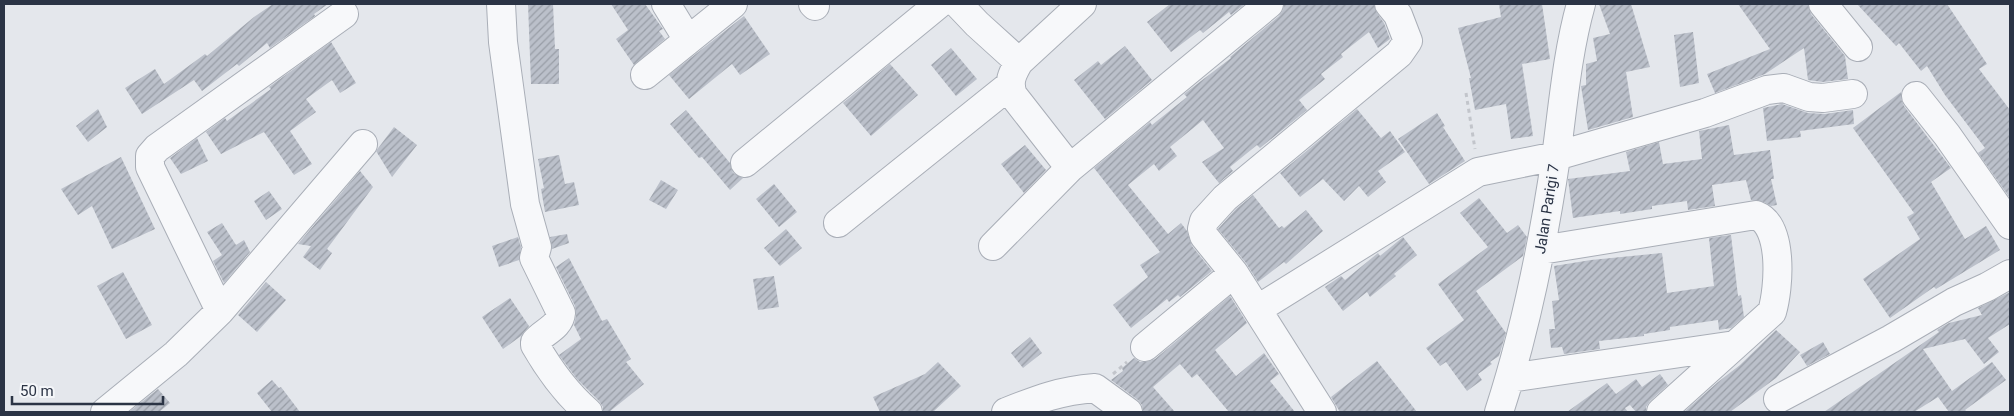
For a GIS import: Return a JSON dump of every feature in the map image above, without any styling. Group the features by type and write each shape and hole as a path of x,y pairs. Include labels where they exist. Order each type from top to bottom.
{"street":[{"path":"501,4 503,42 525,204 537,247 534,258 561,314 558,323 538,338 535,346 563,388 588,412"},
{"path":"666,4 688,40"},
{"path":"645,75 733,4"},
{"path":"745,162 939,4"},
{"path":"958,4 977,24 1014,74 1013,95 1070,168"},
{"path":"838,223 1014,74 1082,4"},
{"path":"993,246 1070,168 1269,4"},
{"path":"1322,412 1258,309 1234,273 1204,236 1202,229 1204,221 1225,198 1399,54 1408,41 1398,15 1389,4"},
{"name":"Jalan Parigi 7","path":"1499,412 1518,355 1541,250 1568,67 1581,4"},
{"path":"1823,4 1858,48"},
{"path":"220,311 150,166 150,156 157,148 188,125 344,14"},
{"path":"1258,309 1478,172 1556,156 1705,113 1767,90 1784,88 1809,97 1823,98 1853,94"},
{"path":"1916,96 1947,134 2010,225"},
{"path":"105,412 176,354 220,311 363,144"},
{"path":"1541,250 1756,215 1763,218 1774,238 1777,257 1776,299 1772,312 1661,412"},
{"path":"1145,347 1234,273"},
{"path":"1778,399 1892,339 1954,302 2010,274"},
{"path":"1510,378 1735,345"},
{"path":"1006,412 1037,399 1066,391 1095,388 1128,412"}],"path":[{"path":"1466,93 1478,172"},
{"path":"1095,388 1145,347"}],"building":[{"path":"273,4 328,4 314,14 315,16 270,48 267,43 239,66 237,64 202,91 194,80 142,114 125,88 155,69 164,84 205,54 207,56 254,17"},
{"path":"528,4 553,4 555,49 559,49 559,84 531,84"},
{"path":"611,4 645,4 663,29 659,31 665,39 634,65 616,39 628,30"},
{"path":"1170,4 1245,4 1231,15 1229,12 1203,33 1200,30 1171,52 1147,22"},
{"path":"1284,4 1374,4 1390,39 1378,48 1369,32 1341,54 1343,57 1321,74 1325,79 1299,100 1307,110 1260,148 1257,145 1230,167 1233,171 1219,183 1202,162 1224,148 1203,120 1170,147 1177,156 1159,171 1154,164 1128,185 1168,234 1181,223 1187,231 1192,246 1212,271 1180,297 1178,295 1169,302 1167,299 1131,328 1113,305 1148,277 1140,265 1160,252 1094,168 1150,122 1152,125 1187,97 1184,94 1231,58 1279,16"},
{"path":"1499,4 1542,4 1550,59 1522,64 1533,136 1511,139 1506,104 1475,110 1469,78 1471,78 1458,28 1501,17"},
{"path":"1599,4 1631,4 1650,67 1626,72 1633,117 1588,130 1581,86 1586,85 1586,64 1597,61 1593,38 1610,34"},
{"path":"1738,4 1808,4 1811,14 1845,56 1848,79 1823,82 1808,80 1804,48 1765,74 1715,93 1707,74 1770,49"},
{"path":"1857,4 1947,4 1987,64 1979,69 2010,110 2010,198 1978,153 1985,148 1945,95 1927,66 1921,71 1899,43 1896,46"},
{"path":"744,16 770,54 740,75 732,64 689,99 669,75"},
{"path":"1693,32 1699,83 1680,87 1674,35"},
{"path":"331,42 356,83 340,93 332,80 306,99 316,112 290,131 312,164 294,175 264,132 221,154 206,132 225,118 227,121 271,89 269,87"},
{"path":"1125,46 1152,80 1105,119 1074,80 1098,61 1101,65"},
{"path":"951,48 977,79 956,96 931,65"},
{"path":"890,64 918,95 871,136 843,103"},
{"path":"1901,92 1904,106 1951,168 1931,182 1965,239 1986,226 2000,250 1936,289 1934,287 1890,318 1863,279 1920,239 1907,217 1914,213 1853,128"},
{"path":"1782,104 1808,113 1825,114 1853,110 1854,124 1800,131 1801,137 1767,141 1763,108"},
{"path":"98,109 107,127 88,142 76,126"},
{"path":"1357,109 1381,138 1390,131 1405,152 1378,171 1386,182 1368,197 1359,186 1344,201 1323,179 1300,197 1280,173"},
{"path":"686,110 730,163 733,173 743,178 730,190 670,124"},
{"path":"1437,113 1445,126 1443,127 1465,161 1429,184 1398,139"},
{"path":"1729,125 1734,155 1770,150 1774,179 1771,179 1777,205 1771,206 1764,202 1751,200 1746,180 1712,185 1715,206 1688,210 1687,201 1652,206 1652,209 1620,214 1620,211 1573,218 1568,179 1630,171 1626,152 1659,142 1663,164 1702,159 1699,131"},
{"path":"394,127 417,145 392,177 376,151"},
{"path":"197,138 208,161 181,174 170,158"},
{"path":"1025,145 1046,170 1024,193 1001,164"},
{"path":"559,155 565,184 574,182 579,205 545,212 541,189 544,188 538,159"},
{"path":"121,157 155,229 112,249 92,206 78,215 61,189"},
{"path":"360,171 373,187 327,249 332,253 320,270 303,257 311,246 298,244"},
{"path":"661,180 678,190 666,209 649,200"},
{"path":"774,184 797,212 779,227 756,199"},
{"path":"269,191 282,209 266,220 254,201"},
{"path":"1253,195 1279,228 1282,226 1284,228 1306,210 1323,231 1286,264 1284,262 1258,282 1246,263 1218,229 1236,209"},
{"path":"1479,198 1507,233 1518,225 1527,237 1523,256 1476,291 1506,333 1499,356 1490,362 1492,364 1478,374 1482,380 1467,391 1446,362 1440,366 1426,348 1464,320 1438,284 1488,247 1460,213"},
{"path":"222,223 236,245 244,240 250,252 224,283 213,261 222,255 207,232"},
{"path":"786,229 802,248 780,266 764,248"},
{"path":"567,234 569,243 552,249 550,237"},
{"path":"1731,235 1738,296 1741,295 1744,317 1731,328 1719,330 1718,320 1670,327 1670,330 1644,334 1644,336 1599,341 1600,349 1564,354 1562,347 1551,348 1549,329 1555,329 1552,301 1559,300 1554,266 1591,260 1662,253 1667,293 1714,286 1709,238"},
{"path":"518,237 521,247 519,260 499,267 492,246"},
{"path":"1403,237 1417,255 1394,274 1396,276 1370,297 1367,292 1343,311 1325,287 1341,276 1345,280 1378,253 1380,256"},
{"path":"569,258 602,321 607,319 631,359 626,362 644,384 609,412 603,412 603,407 599,401 577,379 559,355 581,339 574,325 576,316 575,306 556,267"},
{"path":"123,272 152,325 126,339 97,286"},
{"path":"774,276 779,307 758,310 753,279"},
{"path":"266,282 286,300 257,332 238,315"},
{"path":"2010,292 2010,324 1988,338 1999,352 1984,364 1965,339 1923,349 1952,391 1992,362 2006,380 1965,410 1967,412 1949,412 1938,397 1914,412 1824,412 1939,332 1937,330 1949,323 1982,315 1978,308"},
{"path":"1230,296 1247,323 1215,350 1236,376 1264,353 1279,374 1270,381 1295,412 1229,412 1197,374 1192,378 1180,364 1153,387 1175,412 1143,412 1142,405 1138,400 1111,380 1123,371 1122,368 1134,358 1140,362 1155,359"},
{"path":"510,298 529,326 521,336 503,349 482,317"},
{"path":"1776,330 1800,352 1776,378 1730,412 1684,412 1740,365"},
{"path":"1030,337 1042,353 1023,368 1011,353"},
{"path":"1823,342 1830,354 1807,366 1800,355"},
{"path":"1377,361 1417,412 1340,412 1331,397"},
{"path":"938,362 961,386 933,412 880,412 873,397 925,374"},
{"path":"1660,374 1668,385 1650,401 1646,407 1646,412 1636,412 1630,405 1625,408 1628,412 1567,412 1607,383 1616,394 1636,379 1642,387"},
{"path":"272,380 279,388 281,387 300,412 272,412 257,393"},
{"path":"158,389 170,403 159,412 129,412"}]}
